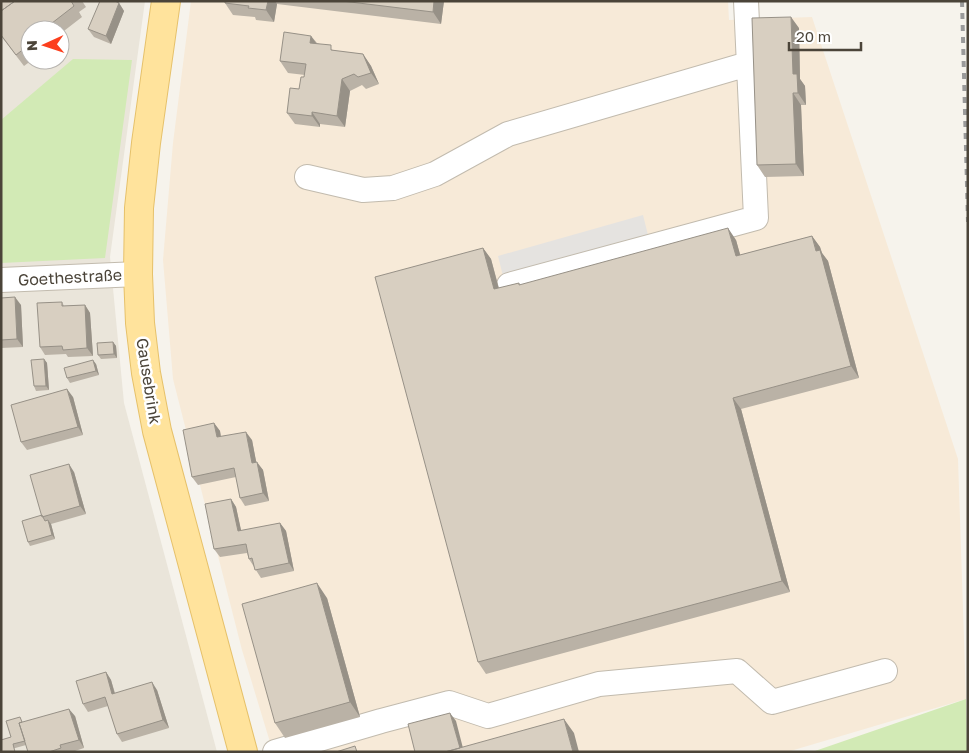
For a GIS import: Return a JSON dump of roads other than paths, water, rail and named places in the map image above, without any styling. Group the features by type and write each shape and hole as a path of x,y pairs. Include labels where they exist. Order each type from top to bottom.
{"main road":[{"name":"Gausebrink","path":"166,1 139,208 138,274 140,322 146,373 157,431 237,750"}],"street":[{"path":"510,285 756,218 746,1"},
{"path":"307,177 363,190 393,188 435,174 508,134 748,64"},
{"name":"Goethestraße","path":"1,280 138,274"},
{"path":"275,752 449,703 488,716 599,684 737,671 772,702 885,670"}],"railway":[{"path":"962,1 968,222"}]}
